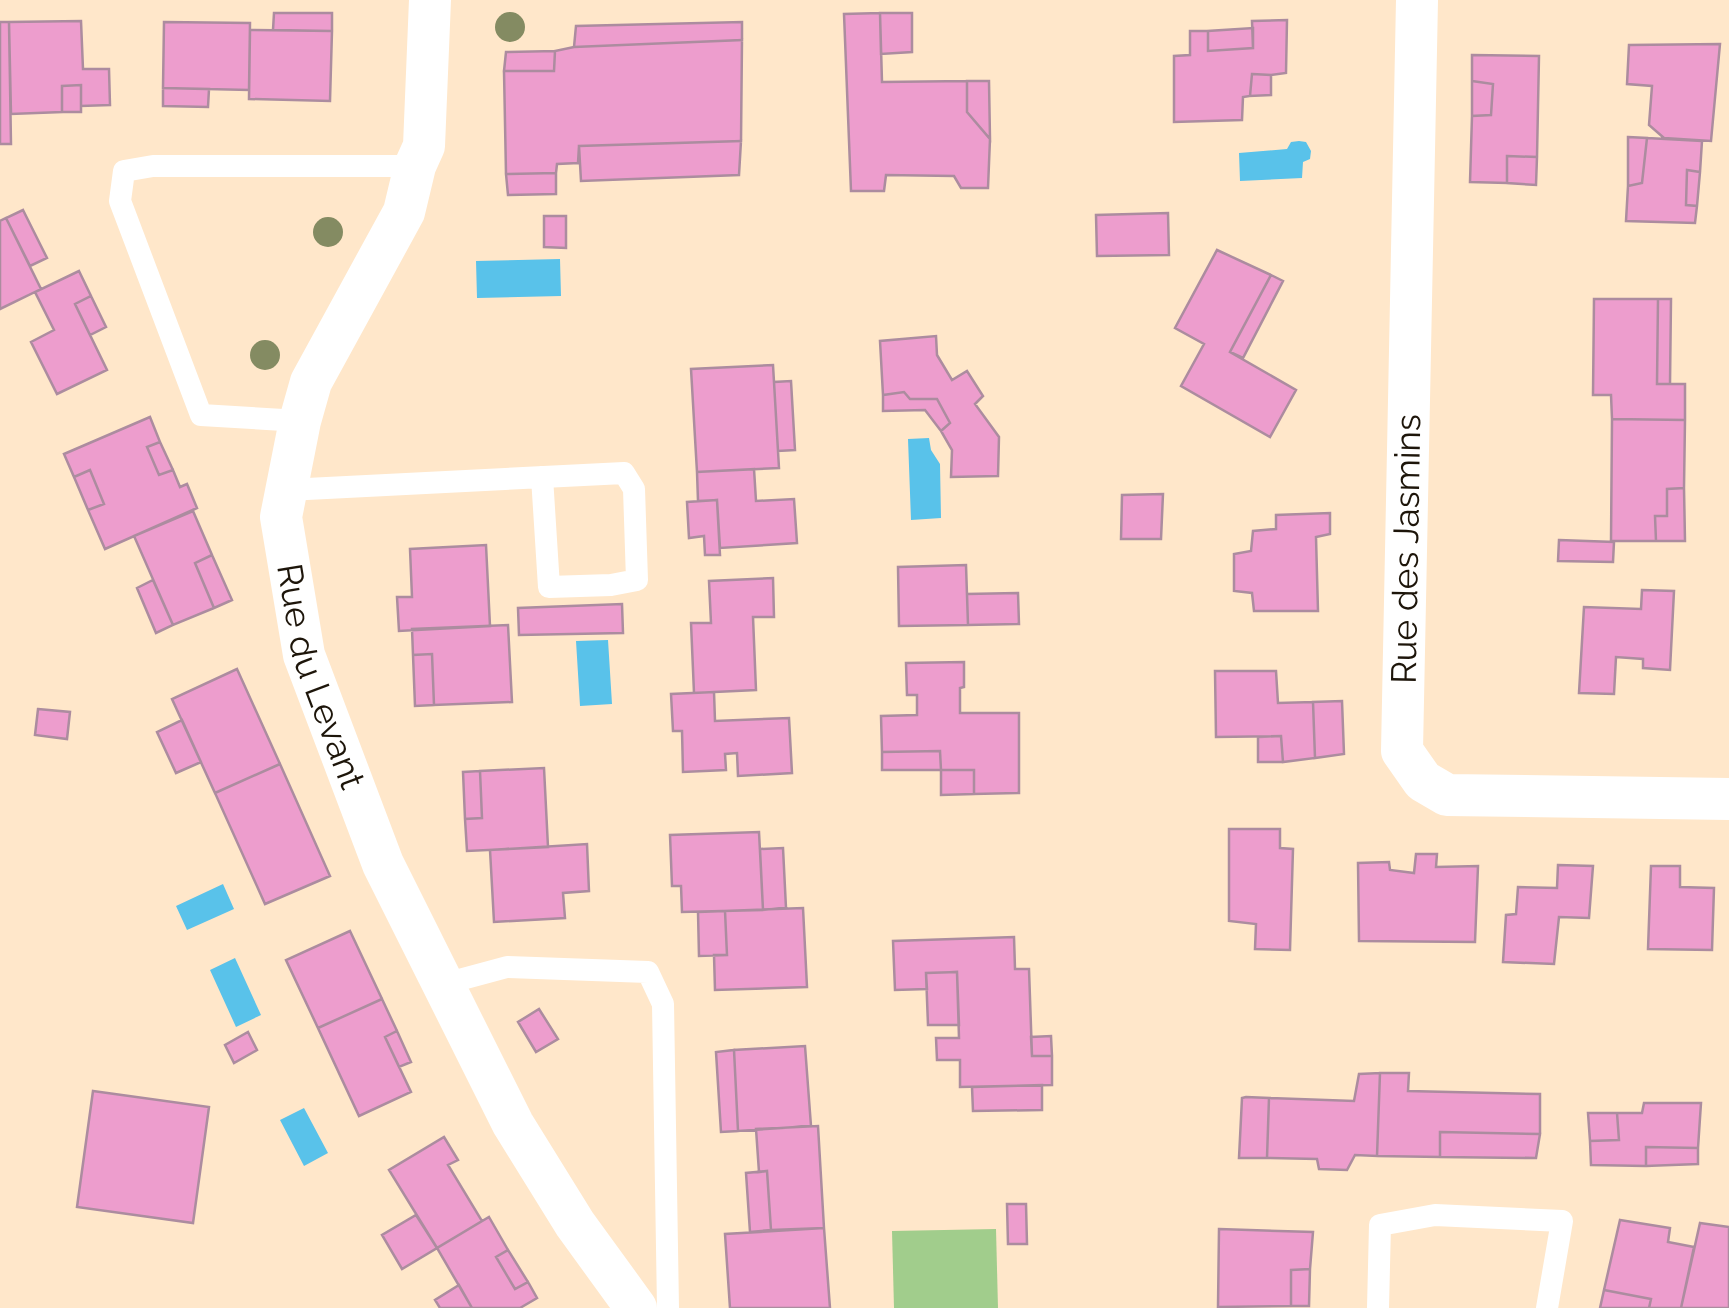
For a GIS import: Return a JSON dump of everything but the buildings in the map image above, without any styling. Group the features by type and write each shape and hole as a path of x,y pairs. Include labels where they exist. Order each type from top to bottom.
{"street":[{"name":"Rue du Levant","path":"430,0 424,146 404,212 310,382 282,518 304,655 383,864 514,1124 575,1224 636,1308"},
{"name":"Rue des Jasmins","path":"1417,0 1402,751 1423,781 1447,795 1729,799"}],"lane":[{"path":"300,421 201,415 120,200 124,171 153,166 415,166"},
{"path":"287,490 624,473 634,489 637,580 611,586 549,588 542,478"},
{"path":"444,984 507,967 648,972 663,1004 668,1308"},
{"path":"1378,1308 1380,1225 1436,1215 1562,1221 1547,1308"}],"green space":[{"path":"996,1229 998,1308 894,1308 892,1231"}],"water":[{"path":"1291,142 1306,142 1311,151 1310,159 1303,162 1302,178 1240,181 1239,153 1287,149"},
{"path":"560,259 561,296 477,298 476,261"},
{"path":"929,438 940,464 941,518 911,520 908,439"},
{"path":"608,640 612,704 580,706 576,641"},
{"path":"223,884 234,909 187,930 176,906"},
{"path":"235,958 261,1015 236,1027 210,970"},
{"path":"304,1108 328,1153 304,1166 280,1120"}]}
